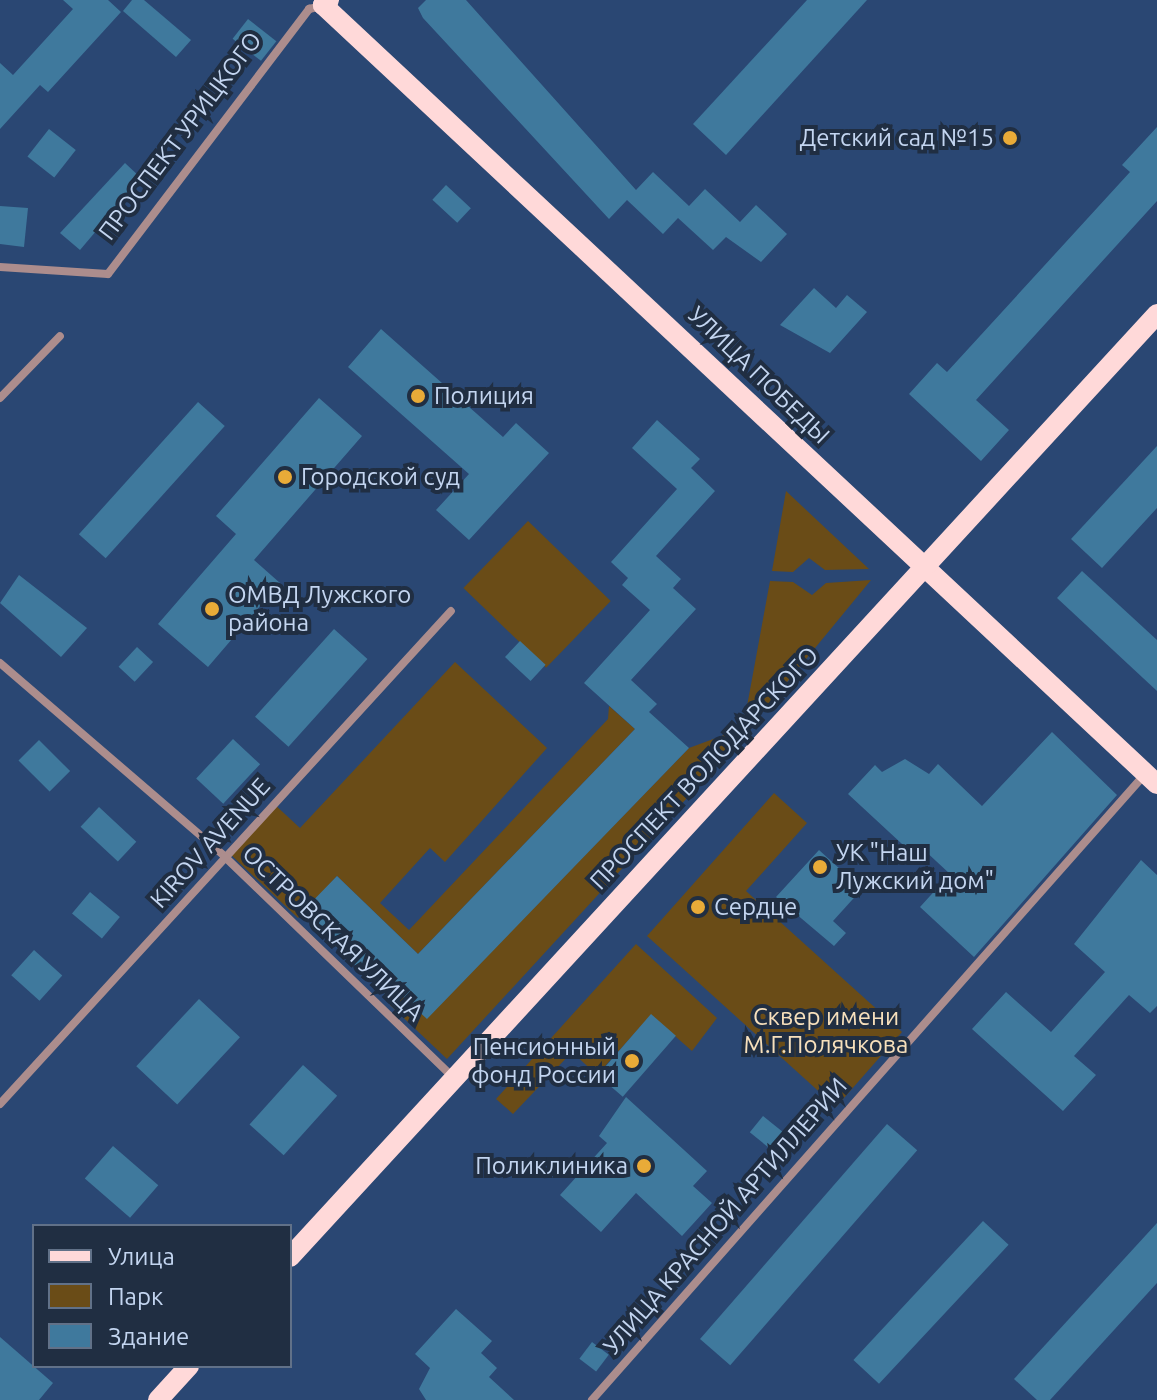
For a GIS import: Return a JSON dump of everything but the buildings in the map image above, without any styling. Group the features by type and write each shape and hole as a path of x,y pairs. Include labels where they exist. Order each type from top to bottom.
{"main road":[{"name":"УЛИЦА ПОБЕДЫ","path":"326,3 1151,779"},
{"name":"ПРОСПЕКТ ВОЛОДАРСКОГО","path":"292,1255 1157,314"},
{"path":"158,1400 187,1368"}],"street":[{"name":"ПРОСПЕКТ УРИЦКОГО","path":"0,267 108,274 309,9 326,3"},
{"path":"0,398 60,336"},
{"name":"KIROV AVENUE","path":"0,1104 451,611"},
{"name":"ОСТРОВСКАЯ УЛИЦА","path":"0,663 224,856 454,1078"},
{"name":"УЛИЦА КРАСНОЙ АРТИЛЛЕРИИ","path":"592,1400 1151,779"}],"green space":[{"path":"786,491 869,569 825,570 809,558 793,572 772,571"},
{"path":"528,521 611,601 546,668 463,588"},
{"path":"871,580 732,749 447,1059 390,1005 401,995 427,1018 689,748 743,728 770,581 793,582 812,595 826,583"},
{"path":"455,662 547,748 445,862 430,848 380,903 409,930 608,719 609,706 635,729 418,954 337,876 298,918 228,852 273,803 300,828"},
{"name":"Сквер имени М.Г.Полячкова","path":"774,793 807,823 746,891 902,1032 836,1107 647,936"},
{"path":"636,944 717,1018 692,1051 651,1015 597,1075 572,1052 513,1114 496,1099"}],"place":[{"name":"Детский сад №15","path":"1010,138"},
{"name":"Полиция","path":"418,396"},
{"name":"Городской суд","path":"285,477"},
{"name":"ОМВД Лужского района","path":"212,609"},
{"name":"УК \"Наш Лужский дом\"","path":"820,867"},
{"name":"Сердце","path":"698,907"},
{"name":"Пенсионный фонд России","path":"632,1061"},
{"name":"Поликлиника","path":"644,1166"}]}
